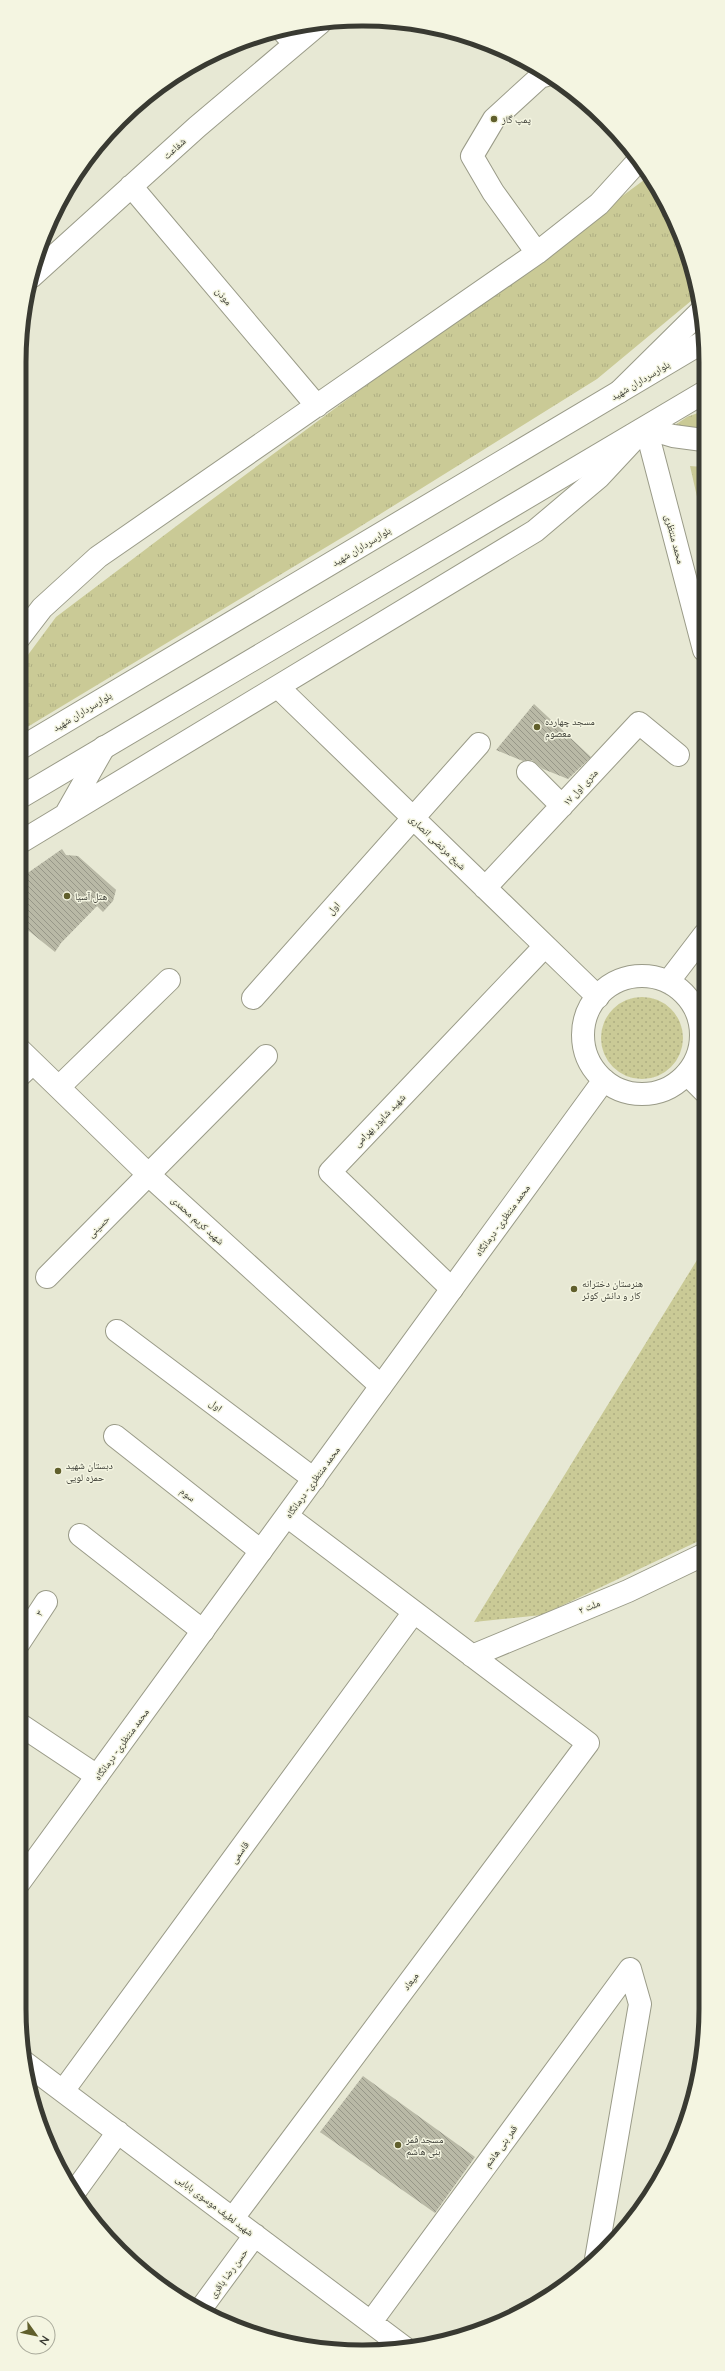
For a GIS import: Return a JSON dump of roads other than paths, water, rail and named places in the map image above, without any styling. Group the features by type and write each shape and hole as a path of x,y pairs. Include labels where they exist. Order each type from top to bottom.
{"main road":[{"name":"شفاعت","path":"39,270 131,186 288,37 301,32"},
{"path":"537,253 493,192 472,156 494,119 541,78"},
{"path":"26,629 42,608 98,557 537,253 599,204 634,165"},
{"name":"موذن","path":"131,186 316,406"},
{"path":"619,392 696,316"},
{"name":"بلوارسرداران شهید","path":"26,745 698,345"},
{"path":"26,794 699,395"},
{"path":"646,428 673,436 699,439"},
{"path":"26,839 535,531 599,477 646,428"},
{"name":"محمد منتظری","path":"646,428 699,631"},
{"name":"شیخ مرتضی انصاری","path":"278,687 598,997"},
{"name":"۱۷ متری اول","path":"485,888 639,723 678,755"},
{"name":"اول","path":"253,998 479,744"},
{"path":"65,815 104,747"},
{"path":"528,772 562,806"},
{"path":"668,982 699,942"},
{"name":"شهید شاپور بهرامی","path":"452,1289 330,1172 545,946"},
{"path":"699,1021 691,1002 681,991 668,982 653,978 638,977 623,980 609,987 598,997 589,1010 585,1025 584,1040 587,1055 594,1069 604,1080 624,1091 647,1094 668,1088 687,1074 695,1061 699,1049"},
{"path":"59,1086 168,980"},
{"name":"حسینی","path":"47,1277 150,1176 266,1056"},
{"name":"شهید کریم محمدی","path":"26,1064 59,1086 150,1176 381,1386"},
{"path":"687,1074 699,1086"},
{"name":"محمد منتظری- درمانگاه","path":"26,1873 604,1080"},
{"name":"اول","path":"117,1331 314,1479"},
{"name":"سوم","path":"115,1436 261,1551"},
{"path":"287,1516 472,1656"},
{"path":"80,1535 203,1631"},
{"name":"ملت ۲","path":"472,1656 628,1590 699,1557"},
{"name":"۳","path":"26,1632 46,1602"},
{"name":"قاسمی","path":"63,2091 414,1612"},
{"name":"میعاد","path":"233,2218 588,1743 472,1656"},
{"path":"26,1729 97,1776"},
{"name":"قمر بنی هاشم","path":"371,2322 630,1969 640,2004 598,2248"},
{"name":"شهید لطیف موسوی بابایی","path":"31,2067 371,2322 396,2343"},
{"path":"78,2187 118,2132"},
{"name":"حسن رضا باقری","path":"204,2305 255,2235"}],"place":[{"name":"پمپ گاز","path":"494,119"},
{"name":"مسجد چهارده معصوم","path":"537,727"},
{"name":"هتل آسیا","path":"67,896"},
{"name":"هنرستان دخترانه کار و دانش کوثر","path":"574,1289"},
{"name":"دبستان شهید حمزه لویی","path":"58,1471"},
{"name":"مسجد قمر بنی هاشم","path":"398,2145"}]}
